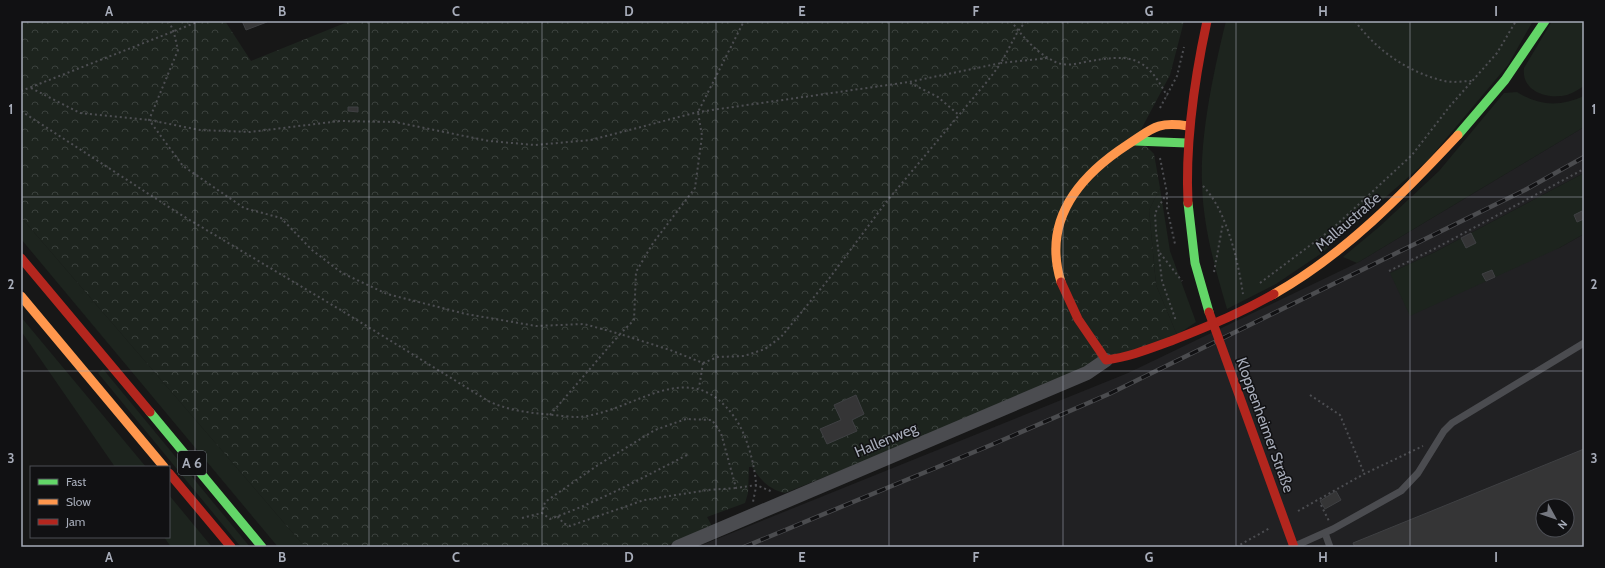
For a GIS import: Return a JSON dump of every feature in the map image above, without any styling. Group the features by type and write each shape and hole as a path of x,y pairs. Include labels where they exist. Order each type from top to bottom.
{"main road":[{"name":"Kloppenheimer Straße","path":"1207,21 1188,126 1187,143 1188,212 1195,264 1209,312 1293,547"},
{"name":"Mallaustraße","path":"1106,360 1120,359 1184,336 1247,310 1297,281 1331,257 1360,233 1428,167 1502,85 1545,21"},
{"path":"1106,360 1096,348 1067,299 1058,274 1056,254 1057,234 1063,212 1073,190 1091,170 1112,154 1135,141 1144,133 1164,124 1188,126"},
{"path":"1135,141 1187,143"},
{"name":"A 6","path":"21,258 262,547"},
{"name":"A 6","path":"21,296 163,466"},
{"name":"A 6","path":"170,474 231,547"}],"street":[{"name":"Hallenweg","path":"678,547 1087,373 1106,360"}],"lane":[{"path":"1293,547 1325,533 1401,491 1418,473 1438,439 1452,423 1584,343"},
{"path":"1325,533 1330,547"}],"path":[{"path":"149,120 178,50 170,21"},
{"path":"21,91 174,33 200,21"},
{"path":"550,414 634,320 636,272 653,243 696,188 702,136 698,112 744,21"},
{"path":"1010,21 1022,38 1048,58 1059,64 1073,64 1112,58 1136,60 1147,67 1167,96"},
{"path":"149,120 183,166 244,208 281,218 312,250 342,273 387,294 466,314 536,326 584,324 670,350 702,363 718,357 744,356 765,349 781,337 828,280 887,201 990,78 1018,31 1026,21"},
{"path":"1355,21 1380,48 1402,65 1445,81 1472,82"},
{"path":"1258,284 1332,229 1412,155 1450,106 1497,53 1516,21"},
{"path":"1160,109 1177,76 1185,42"},
{"path":"31,88 80,113 149,120 200,130 250,132 340,121 395,122 489,141 535,145 591,140 698,112 909,82 1000,63 1048,58"},
{"path":"909,82 938,97 959,115"},
{"path":"21,111 178,213 339,309 490,402 506,409 523,413 578,417 593,415 658,391 680,387 699,388 716,398 730,411 740,425 748,448 756,485 708,490 644,500 570,526 563,523 558,516"},
{"path":"1157,141 1167,193 1167,208 1176,247"},
{"path":"1389,270 1434,249 1584,169"},
{"path":"1200,183 1213,196 1237,258 1243,295"},
{"path":"1167,193 1155,213 1162,281 1173,315 1184,336"},
{"path":"1214,274 1223,222"},
{"path":"1159,252 1185,285"},
{"path":"699,388 702,363"},
{"path":"1310,395 1340,415 1364,474"},
{"path":"542,514 545,502 598,465 655,430 686,419 712,420 721,433 736,488"},
{"path":"1294,514 1364,474 1438,439"},
{"path":"522,518 542,514 550,520 620,490 687,455"},
{"path":"1321,505 1332,529"},
{"path":"1236,547 1275,525"}],"shaded area":[{"path":"1584,127 1584,173 1435,252 1390,273 1559,248 1584,234 1584,547 697,547 1128,373 1357,263"}],"green space":[{"path":"21,21 225,21 251,61 350,21 1184,21 1170,75 1137,137 1154,154 1160,188 1149,210 1156,285 1177,335 785,493 769,486 762,480 752,467 749,467 748,493 745,503 707,517 712,526 664,547 305,547 21,217"},
{"path":"1226,21 1533,21 1508,65 1429,159 1322,253 1276,284 1227,309 1207,232 1202,184 1203,145 1209,102"},
{"path":"1552,21 1584,21 1584,86 1567,95 1551,96 1537,92 1531,88 1524,76 1524,68"},
{"path":"1517,92 1533,100 1550,103 1566,102 1584,96 1584,127 1357,263 1343,257 1379,227 1439,171 1504,93"},
{"path":"1584,173 1584,234 1559,248 1410,316 1390,273 1435,252"},
{"path":"1160,188 1170,251 1196,322 1177,335 1156,285 1149,210"},
{"path":"21,217 305,547 278,547 21,239"},
{"path":"21,317 145,466 114,466 21,331"},
{"path":"103,369 250,547 241,547 98,373"},
{"path":"170,496 212,547 171,547 165,538 170,538"}],"building":[{"path":"242,21 267,21 267,22 246,30"},
{"path":"348,107 358,107 358,112 348,111"},
{"path":"1582,211 1584,219 1577,222 1574,215"},
{"path":"1471,233 1476,243 1466,248 1461,238"},
{"path":"1492,270 1495,277 1486,281 1482,274"},
{"path":"856,395 864,414 852,420 857,431 827,444 820,429 841,420 834,405"},
{"path":"1584,449 1584,547 1355,547 1353,543"},
{"path":"1336,491 1341,500 1325,509 1320,501"}],"railway":[{"path":"744,547 991,445 1109,394 1525,190 1584,157"}],"traffic: fast":[{"path":"1458,135 1505,80 1545,21"},
{"path":"1135,141 1187,143"},
{"path":"1188,203 1195,263 1209,312"},
{"path":"150,412 262,547"}],"traffic: slow":[{"path":"1061,282 1056,260 1056,239 1061,220 1068,203 1080,186 1093,171 1109,158 1149,131 1168,125 1188,126"},
{"path":"1274,294 1325,261 1349,242 1394,201 1458,135"},
{"path":"21,296 163,466"}],"traffic: jam":[{"path":"1188,203 1187,180 1189,134 1194,89 1207,21"},
{"path":"21,258 150,412"},
{"path":"1061,282 1078,319 1106,360 1131,355 1171,341 1236,314 1274,294"},
{"path":"1209,312 1294,547"},
{"path":"170,474 231,547"}]}
